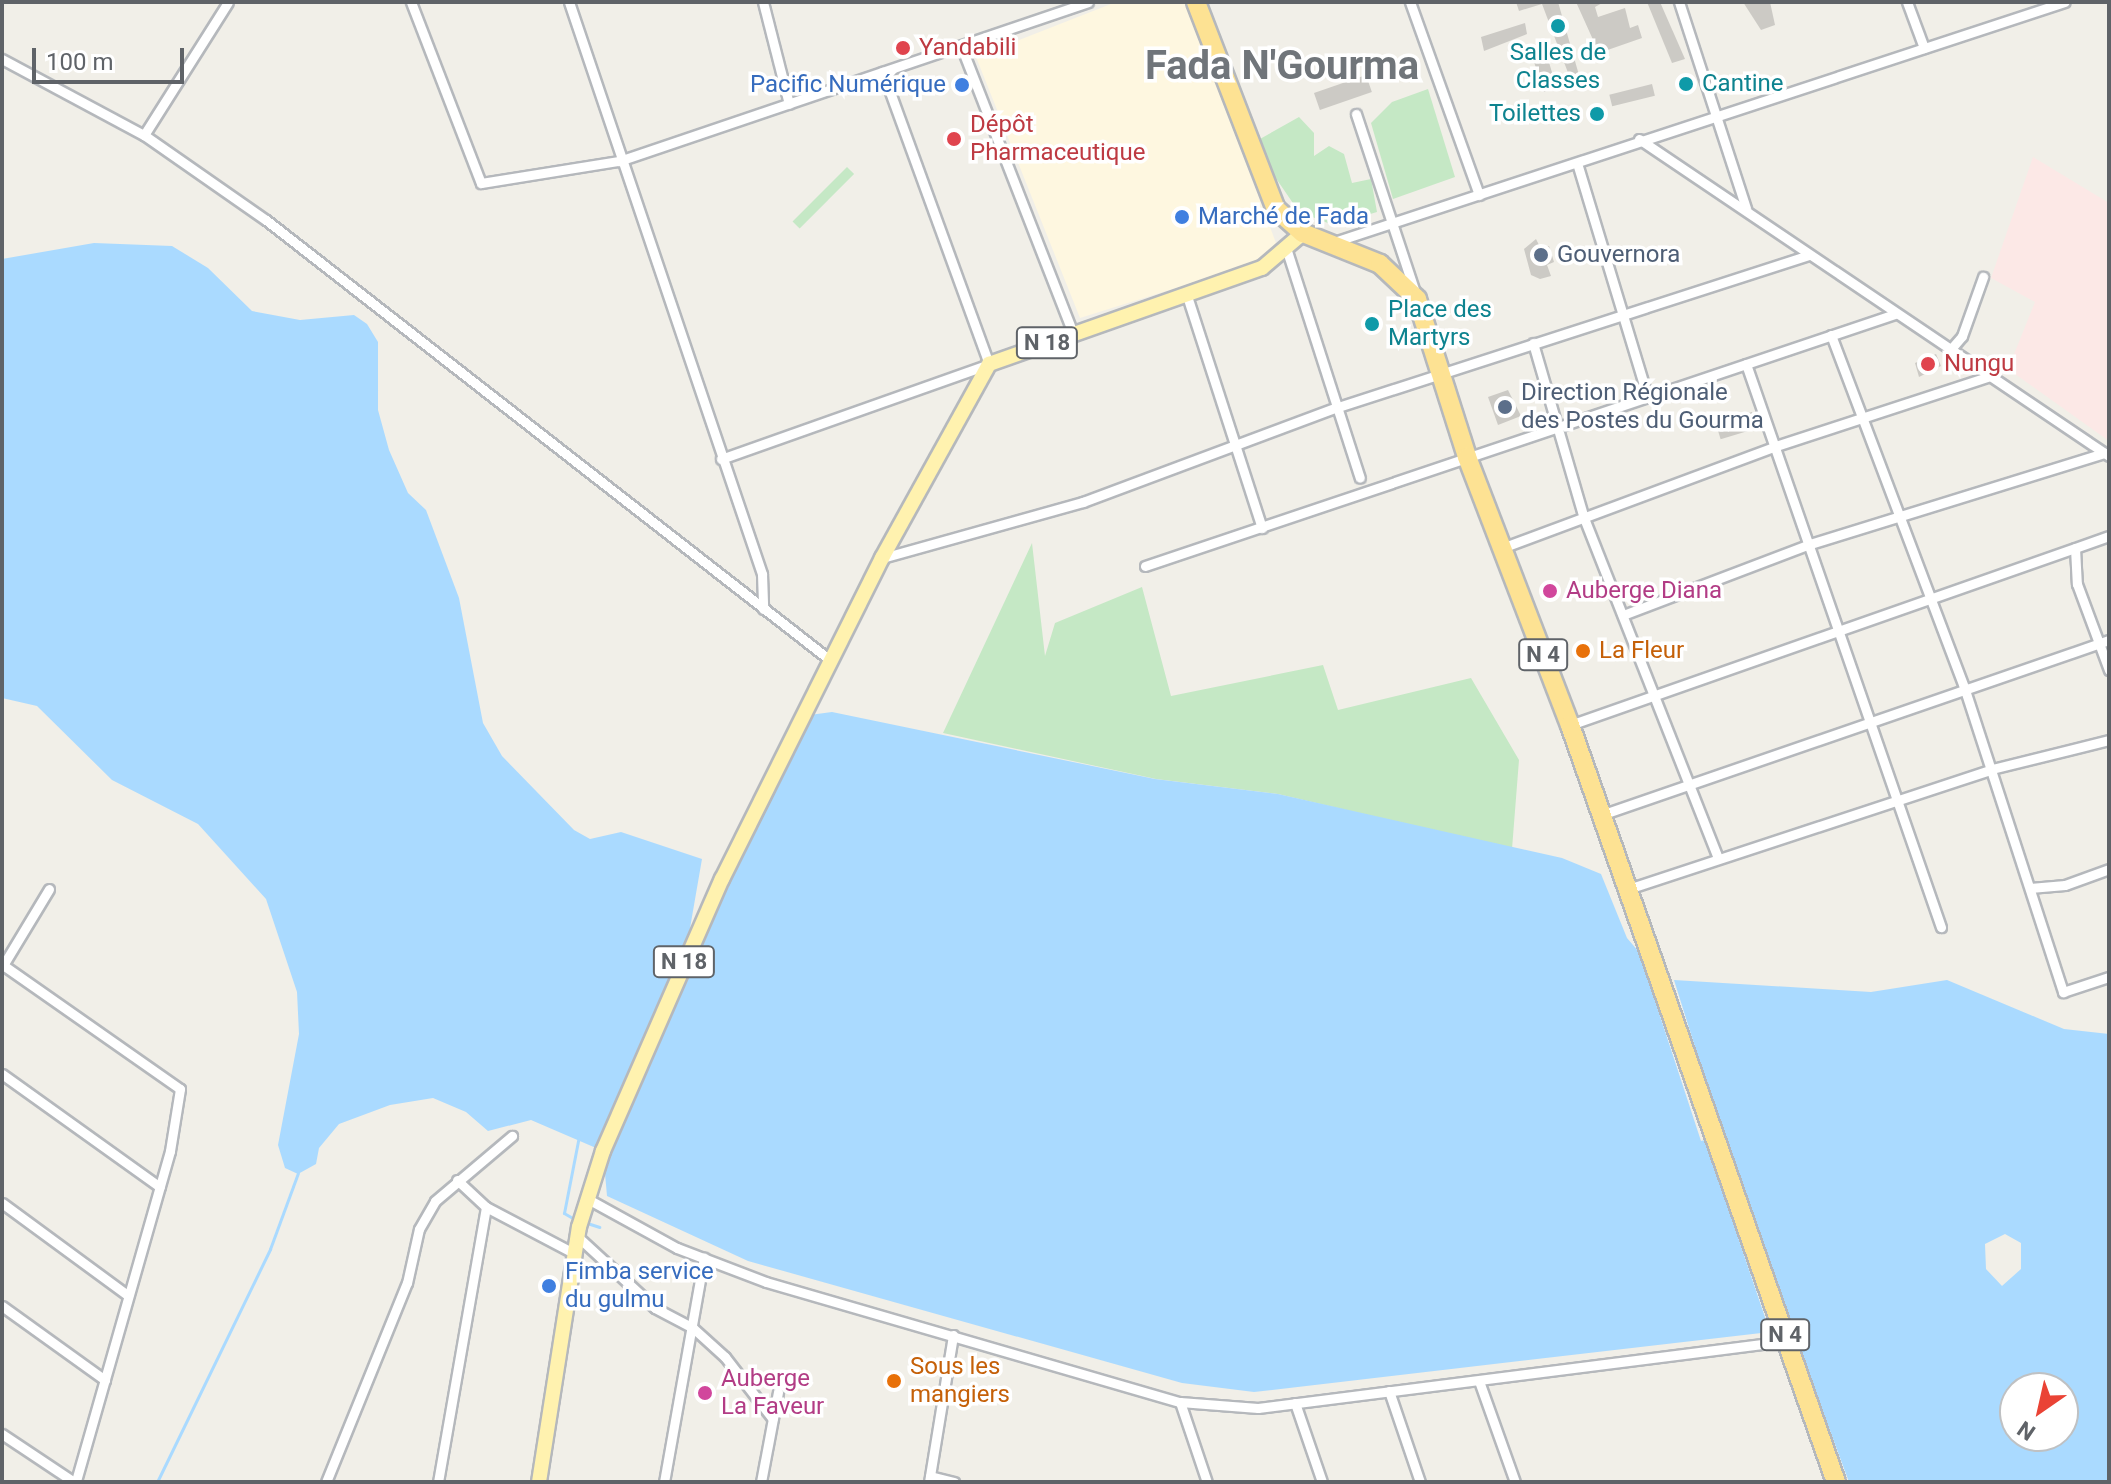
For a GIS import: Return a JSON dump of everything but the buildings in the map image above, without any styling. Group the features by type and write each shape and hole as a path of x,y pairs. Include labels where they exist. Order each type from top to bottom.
{"highway":[{"path":"1196,2 1269,197 1303,233"},
{"name":"N 4","path":"1303,233 1334,242 1380,264 1417,299 1467,457 1570,725 1712,1139 1836,1482"}],"main road":[{"name":"N 18","path":"539,1482 586,1198 685,961 830,660 882,558 989,364 1187,296 1287,251 1303,233"}],"street":[{"path":"144,135 228,2"},
{"path":"411,2 481,183 619,161 1088,2"},
{"path":"569,2 619,161 762,574 763,609"},
{"path":"763,2 789,104"},
{"path":"1410,2 1479,195"},
{"path":"1679,2 1746,208"},
{"path":"1907,2 1924,48"},
{"path":"1334,242 1577,163 1716,113 2065,2"},
{"path":"961,46 1073,334"},
{"path":"2,59 144,135 310,253 830,660"},
{"path":"721,459 989,364 883,72"},
{"path":"1356,114 1417,299"},
{"path":"1639,139 1746,208 1895,314 2107,454"},
{"path":"1577,163 1627,315 1648,398"},
{"path":"1287,251 1360,478"},
{"path":"882,558 1083,502 1335,408 1809,255"},
{"path":"1950,350 1962,336 1983,277"},
{"path":"1187,296 1238,442 1262,528"},
{"path":"1145,566 1895,314"},
{"path":"1831,335 1861,422 1902,514 1930,601 1964,687 2063,992 2109,977"},
{"path":"1533,343 1584,518 1652,693 1691,783 1718,859"},
{"path":"1746,364 1810,544 1835,636 1941,927"},
{"path":"1502,548 1776,446 1861,422 1990,376"},
{"path":"1623,615 1810,544 2107,454"},
{"path":"1570,725 1652,693 1835,636 2109,536"},
{"path":"2075,548 2077,584 2104,642 2109,670"},
{"path":"1601,815 1964,687 2104,642"},
{"path":"1628,889 1992,769 2109,740"},
{"path":"2030,888 2065,885 2109,869"},
{"path":"2,1434 7,1441 75,1482 126,1294 160,1187 180,1089 3,966 49,889"},
{"path":"2,1074 160,1187"},
{"path":"326,1482 407,1283 419,1229 457,1180 512,1136"},
{"path":"457,1180 486,1207 575,1254"},
{"path":"586,1198 704,1258 1180,1402 1258,1408 1787,1341"},
{"path":"2,1203 126,1294"},
{"path":"438,1482 486,1207"},
{"path":"579,1226 655,1308 693,1328 773,1419"},
{"path":"664,1482 704,1258"},
{"path":"2,1306 105,1380"},
{"path":"953,1335 929,1479 954,1482"},
{"path":"1479,1381 1515,1482"},
{"path":"1389,1391 1420,1482"},
{"path":"761,1482 778,1392"},
{"path":"1180,1402 1207,1482"},
{"path":"1295,1403 1322,1482"}],"shaded area":[{"path":"1116,2 1185,2 1276,243 1259,262 1080,318 976,57"},
{"path":"2033,157 2109,203 2109,441 2008,369 2035,302 1991,278"}],"green space":[{"path":"1428,89 1455,177 1393,199 1371,123 1392,102"},
{"path":"1299,117 1314,133 1314,156 1329,146 1344,154 1352,183 1371,179 1377,212 1333,225 1299,212 1271,171 1260,139"},
{"path":"847,167 854,174 800,229 793,221"},
{"path":"1032,543 1045,656 1055,623 1142,587 1171,696 1323,665 1338,710 1471,678 1519,760 1512,849 1278,794 1156,779 943,733"}],"water":[{"path":"94,243 172,246 208,268 252,311 300,320 354,315 367,324 378,342 378,410 389,450 408,493 426,510 459,598 483,723 502,756 574,830 590,839 621,832 702,859 685,957 802,716 832,712 1155,779 1278,794 1562,858 1601,874 1627,938 1639,952 1701,1141 1723,1136 1674,980 1871,992 1947,980 2064,1029 2109,1034 2109,1482 1849,1482 1739,1185 1722,1190 1770,1332 1254,1392 1182,1383 748,1261 607,1196 603,1151 531,1120 488,1131 466,1112 433,1098 390,1105 339,1124 319,1148 316,1164 298,1174 285,1168 278,1145 299,1034 297,992 266,899 198,824 112,780 37,706 2,698 2,259","holes":["2005,1234 2021,1243 2021,1269 2002,1286 1986,1269 1985,1244"]}],"waterway":[{"path":"576,1220 564,1213 579,1136"},
{"path":"157,1482 270,1249 298,1173"},
{"path":"587,1223 599,1227"}],"place":[{"name":"Salles de Classes","path":"1558,26"},
{"name":"Yandabili","path":"903,48"},
{"name":"Cantine","path":"1686,84"},
{"name":"Pacific Numérique","path":"962,85"},
{"name":"Toilettes","path":"1597,114"},
{"name":"Dépôt Pharmaceutique","path":"954,139"},
{"name":"Marché de Fada","path":"1182,217"},
{"name":"Gouvernora","path":"1541,255"},
{"name":"Place des Martyrs","path":"1372,324"},
{"name":"Nungu","path":"1928,364"},
{"name":"Direction Régionale des Postes du Gourma","path":"1505,407"},
{"name":"Auberge Diana","path":"1550,591"},
{"name":"La Fleur","path":"1583,651"},
{"name":"Fimba service du gulmu","path":"549,1286"},
{"name":"Sous les mangiers","path":"894,1381"},
{"name":"Auberge La Faveur","path":"705,1393"}],"district":[{"name":"Fada N'Gourma","path":"1282,66"}]}
